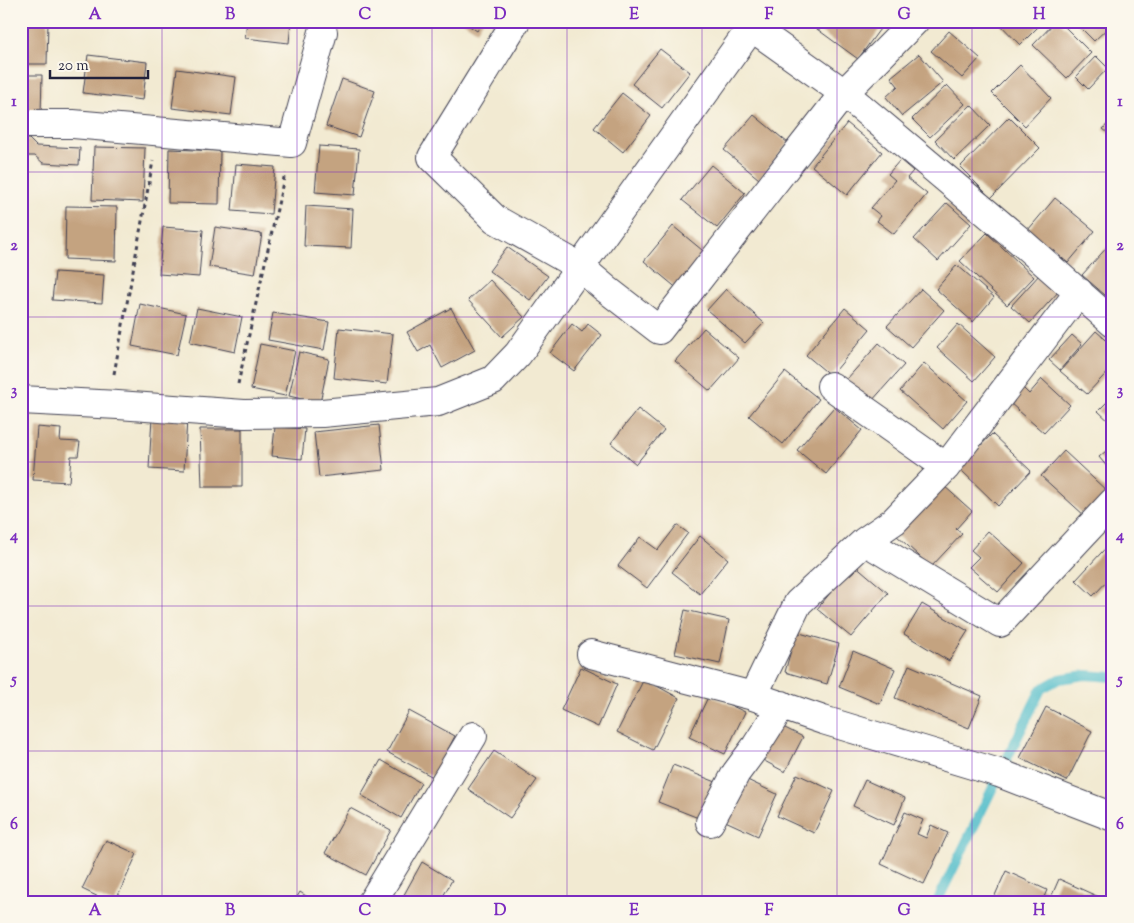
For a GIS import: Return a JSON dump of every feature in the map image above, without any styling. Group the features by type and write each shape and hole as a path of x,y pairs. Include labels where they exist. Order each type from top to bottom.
{"street":[{"path":"516,21 432,157 495,219 580,267 659,330 844,93 914,21"},
{"path":"21,400 244,414 322,413 438,402 493,380 518,354 747,24 844,93 1019,240 1113,323"},
{"path":"21,124 73,124 292,143 323,32"},
{"path":"753,696 798,603 864,541 894,521 946,467 1079,292"},
{"path":"832,386 946,467"},
{"path":"864,541 1000,623 1113,502"},
{"path":"591,654 782,705 823,720 999,773 1113,817"},
{"path":"710,822 736,773 782,705"},
{"path":"372,902 473,736"}],"path":[{"path":"108,404 158,131"},
{"path":"232,413 292,143"}],"building":[{"path":"21,21 48,21 47,64 21,64"},
{"path":"127,21 127,25 102,22"},
{"path":"247,21 291,21 289,43 245,38"},
{"path":"462,21 483,21 477,31"},
{"path":"806,21 883,21 885,22 858,59"},
{"path":"997,21 1044,21 1020,45"},
{"path":"1056,21 1059,21 1091,53 1067,78 1033,45"},
{"path":"1074,21 1113,21 1113,23 1094,41"},
{"path":"949,31 980,58 962,78 931,51"},
{"path":"660,49 690,72 662,108 632,84"},
{"path":"919,54 943,82 902,116 886,97 898,86 891,77"},
{"path":"88,55 147,62 143,100 83,93"},
{"path":"1096,56 1108,68 1088,89 1076,77"},
{"path":"1020,65 1051,98 1025,126 992,93"},
{"path":"177,69 236,77 231,115 172,108"},
{"path":"21,75 42,75 41,114 21,114"},
{"path":"342,79 375,91 359,137 326,126"},
{"path":"947,85 965,104 930,137 912,119"},
{"path":"622,93 651,116 623,152 594,128"},
{"path":"971,105 990,125 954,160 935,140"},
{"path":"754,115 788,143 759,179 724,150"},
{"path":"1009,117 1040,148 991,198 960,167"},
{"path":"1113,118 1113,137 1103,129"},
{"path":"847,123 882,152 847,195 812,166"},
{"path":"21,139 29,139 36,146 80,148 79,165 43,163 35,156 21,156"},
{"path":"319,146 359,149 355,195 315,192"},
{"path":"94,147 145,148 143,202 92,200"},
{"path":"169,149 220,151 219,204 168,203"},
{"path":"900,160 913,171 907,178 927,194 894,234 877,221 881,216 871,208 895,180 888,174"},
{"path":"236,164 275,167 271,214 232,211"},
{"path":"711,165 745,193 717,228 682,200"},
{"path":"1055,198 1095,231 1068,263 1028,230"},
{"path":"947,203 971,224 938,261 914,239"},
{"path":"66,206 117,207 116,261 65,259"},
{"path":"306,206 353,209 351,248 304,246"},
{"path":"673,226 708,255 679,290 644,261"},
{"path":"163,227 203,230 199,277 159,274"},
{"path":"215,227 262,234 255,274 209,267"},
{"path":"987,233 1034,277 1007,305 960,261"},
{"path":"1110,244 1113,247 1113,302 1082,275"},
{"path":"507,247 548,276 530,300 489,271"},
{"path":"957,265 994,297 973,322 936,289"},
{"path":"55,272 104,275 102,303 52,300"},
{"path":"1040,274 1059,291 1030,323 1011,306"},
{"path":"490,280 524,317 502,337 468,300"},
{"path":"726,289 764,323 745,343 707,310"},
{"path":"921,289 944,310 911,347 887,326"},
{"path":"140,304 186,314 177,355 132,346"},
{"path":"197,308 242,317 235,352 190,342"},
{"path":"451,308 475,350 442,368 430,345 418,352 407,332"},
{"path":"845,308 870,329 831,376 806,355"},
{"path":"273,313 329,322 324,350 268,340"},
{"path":"572,324 582,332 588,324 602,335 574,371 550,353"},
{"path":"958,324 995,357 974,381 937,348"},
{"path":"339,328 393,334 387,384 334,378"},
{"path":"704,328 739,358 710,391 675,361"},
{"path":"1096,331 1113,346 1113,366 1087,394 1060,371"},
{"path":"1072,335 1082,344 1060,370 1049,360"},
{"path":"879,343 904,365 871,402 846,380"},
{"path":"260,344 295,351 285,396 251,389"},
{"path":"299,352 329,359 320,403 289,396"},
{"path":"924,363 967,401 943,429 900,391"},
{"path":"785,372 819,399 783,444 749,416"},
{"path":"1042,379 1070,405 1044,433 1010,403 1023,388 1029,394"},
{"path":"1113,396 1113,425 1098,411"},
{"path":"834,407 862,430 826,474 797,450"},
{"path":"638,409 664,430 636,464 611,443"},
{"path":"152,417 187,419 184,471 149,469"},
{"path":"379,425 384,470 319,477 314,432"},
{"path":"37,427 61,429 60,441 80,442 78,456 71,456 69,482 33,480"},
{"path":"275,427 305,429 302,459 272,456"},
{"path":"200,429 242,429 242,487 202,487"},
{"path":"992,434 1031,471 998,506 959,468"},
{"path":"1113,445 1113,474 1099,457"},
{"path":"1064,451 1108,492 1085,516 1041,476"},
{"path":"943,485 972,511 956,529 962,534 931,567 896,535"},
{"path":"677,525 688,533 647,588 618,566 640,537 658,550"},
{"path":"988,531 1024,563 998,592 969,567 979,557 971,550"},
{"path":"700,536 728,559 700,594 672,572"},
{"path":"1113,540 1113,575 1093,596 1076,580"},
{"path":"854,564 888,593 851,637 817,609"},
{"path":"922,604 968,631 949,661 904,634"},
{"path":"685,610 729,620 720,664 675,654"},
{"path":"796,632 839,644 827,684 785,672"},
{"path":"853,651 895,669 880,704 839,687"},
{"path":"909,665 982,696 969,728 895,698"},
{"path":"581,667 617,684 598,727 561,710"},
{"path":"644,679 679,698 653,750 617,732"},
{"path":"709,695 745,712 725,754 689,737"},
{"path":"1046,707 1092,731 1067,781 1020,758"},
{"path":"409,711 455,736 433,777 387,752"},
{"path":"777,724 803,737 785,772 759,758"},
{"path":"494,751 537,780 510,818 468,789"},
{"path":"381,760 421,783 401,818 361,795"},
{"path":"673,765 716,782 701,819 658,802"},
{"path":"797,774 834,791 814,833 777,816"},
{"path":"741,777 777,794 758,836 721,819"},
{"path":"865,780 905,798 894,825 853,806"},
{"path":"350,808 391,830 366,875 325,853"},
{"path":"905,812 923,820 917,834 926,838 931,825 948,833 924,884 881,864"},
{"path":"106,840 137,854 115,902 109,902 82,889"},
{"path":"422,862 452,880 440,902 400,902"},
{"path":"1006,871 1047,890 1042,902 992,902"},
{"path":"1059,879 1101,898 1099,902 1049,902"},
{"path":"300,892 315,902 294,902"}],"waterway":[{"path":"937,902 1041,689 1059,679 1085,675 1113,677"}]}
